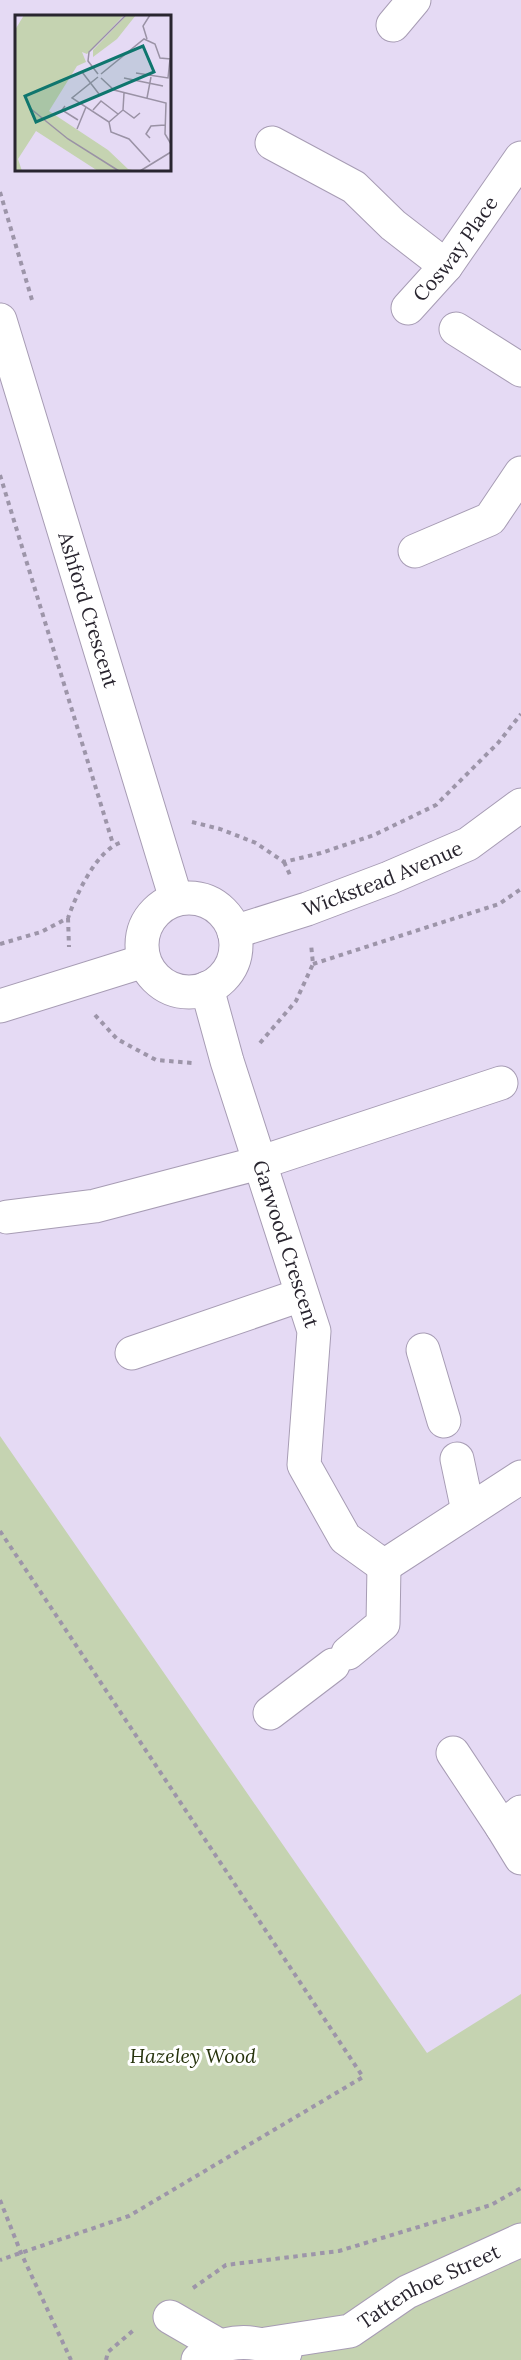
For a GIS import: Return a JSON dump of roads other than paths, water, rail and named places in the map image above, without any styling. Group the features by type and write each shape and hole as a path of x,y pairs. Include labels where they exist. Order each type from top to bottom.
{"street":[{"path":"393,25 414,0"},
{"path":"272,143 354,187 393,225 446,266"},
{"name":"Cosway Place","path":"408,308 446,266 521,158"},
{"name":"Ashford Crescent","path":"0,320 176,899"},
{"path":"456,329 521,370"},
{"path":"415,551 490,519 521,473"},
{"name":"Wickstead Avenue","path":"234,932 307,909 389,878 468,844 521,805"},
{"path":"191,897 206,900 219,908 228,919 234,932 236,946 234,959 219,981 193,992 178,990 164,984 152,974 144,961 142,946 144,930 151,916 162,906 176,899 191,897"},
{"path":"0,1006 144,961"},
{"name":"Garwood Crescent","path":"207,988 227,1061 314,1331 304,1465 345,1538 384,1566"},
{"path":"7,1216 95,1206 260,1163 501,1083"},
{"path":"132,1353 302,1294"},
{"path":"423,1350 444,1421"},
{"path":"457,1459 468,1511"},
{"path":"270,1713 383,1624 384,1566 521,1477"},
{"path":"453,1753 512,1819 521,1858"},
{"name":"Tattenhoe Street","path":"209,2353 241,2341 280,2352 350,2331 407,2292 521,2240"},
{"path":"182,2360 170,2317 209,2353"},
{"path":"335,2360 350,2331"}],"park label":[{"name":"Hazeley Wood","path":"193,2056"}]}
